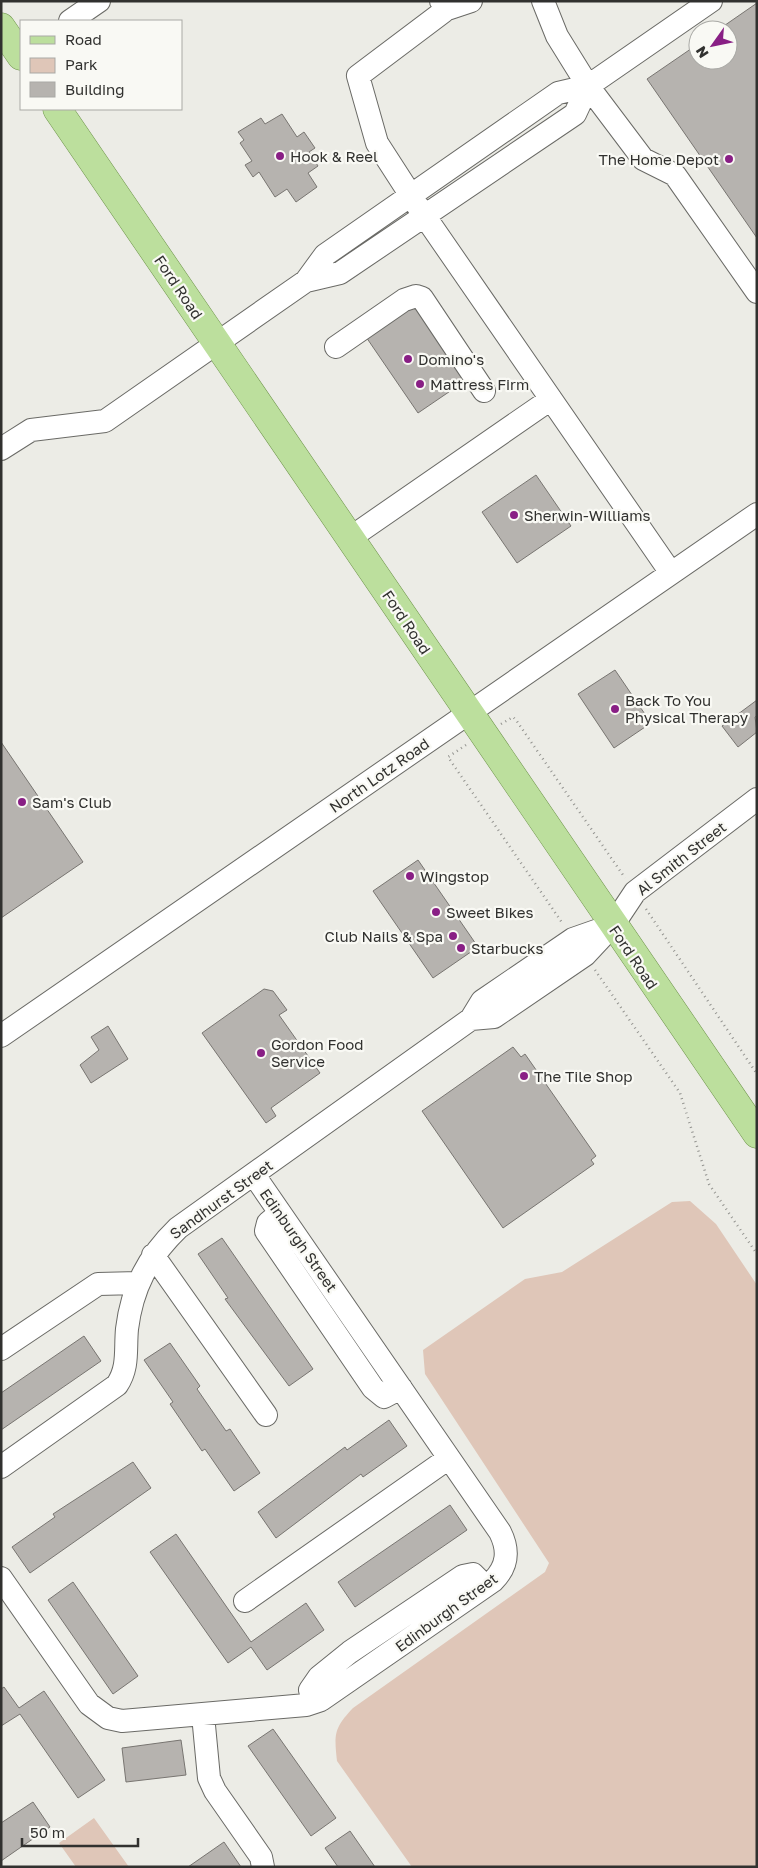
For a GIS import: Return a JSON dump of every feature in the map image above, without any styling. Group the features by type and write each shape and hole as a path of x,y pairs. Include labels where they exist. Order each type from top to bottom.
{"main road":[{"path":"1,27 20,54"},
{"name":"Ford Road","path":"58,110 469,712 612,925 757,1134"}],"street":[{"path":"71,20 98,1"},
{"path":"471,1 444,5 358,76 377,143 424,216 671,573"},
{"path":"543,1 557,36 588,86 643,159 676,175 757,292"},
{"path":"1,449 32,430 105,421 306,281 325,255 558,93 588,86 712,1"},
{"path":"306,281 340,273 576,114 588,86"},
{"path":"336,347 404,300 416,296 422,298 484,391"},
{"path":"350,538 551,399"},
{"name":"North Lotz Road","path":"1,1036 671,573 753,525"},
{"name":"Al Smith Street","path":"612,925 635,892 757,799"},
{"name":"Sandhurst Street","path":"1,1467 117,1385 126,1366 127,1330 138,1283 153,1255 178,1228 471,1019 494,1017 585,954 612,925"},
{"name":"Edinburgh Street","path":"1,1578 95,1710 108,1718 122,1721 306,1705 321,1700 485,1586 503,1569 507,1557 506,1544 500,1532 254,1175"},
{"path":"153,1255 266,1415"},
{"path":"1,1349 98,1284 138,1283"},
{"path":"245,1601 449,1458"},
{"path":"203,1715 209,1778 215,1791 261,1857 263,1867"}],"green space":[{"path":"690,1201 716,1224 757,1285 757,1867 412,1867 337,1761 336,1738 339,1726 353,1708 545,1572 549,1563 425,1374 423,1350 525,1279 562,1272 672,1202"},
{"path":"94,1818 129,1867 76,1867 59,1843"}],"building":[{"name":"The Home Depot","path":"757,3 757,238 647,79 688,51 688,70 738,70 738,20 732,20"},
{"name":"Hook & Reel","path":"282,114 297,137 304,132 315,148 309,152 318,166 308,173 317,187 296,202 287,189 275,197 259,172 253,177 245,165 252,161 240,143 244,140 238,132 261,118 265,124"},
{"path":"412,303 465,381 418,413 364,334"},
{"path":"536,475 571,526 517,563 482,512"},
{"name":"Back To You Physical Therapy","path":"615,670 651,723 614,748 578,694"},
{"path":"757,700 757,716 755,717 757,732 738,747 722,726"},
{"name":"Sam's Club","path":"1,742 83,862 1,918"},
{"path":"418,860 478,947 433,978 373,891"},
{"name":"Gordon Food Service","path":"264,989 273,991 287,1010 279,1015 320,1073 271,1108 276,1116 266,1123 202,1033"},
{"path":"108,1026 128,1059 91,1083 80,1065 99,1050 91,1037"},
{"path":"513,1047 521,1057 525,1054 596,1156 591,1160 594,1164 503,1228 422,1111"},
{"path":"222,1238 313,1369 289,1386 225,1299 228,1298 198,1254"},
{"path":"84,1336 101,1361 1,1430 1,1393"},
{"path":"170,1343 200,1386 197,1389 226,1431 230,1429 260,1473 234,1491 205,1449 202,1451 170,1404 173,1402 144,1360"},
{"path":"389,1420 407,1446 363,1477 361,1474 276,1538 258,1512 345,1447 347,1450"},
{"path":"133,1462 151,1488 30,1573 12,1547 55,1517 53,1514"},
{"path":"450,1505 467,1530 355,1607 338,1582"},
{"path":"176,1534 251,1642 306,1603 324,1630 267,1670 251,1647 228,1663 150,1552"},
{"path":"73,1582 138,1676 113,1694 48,1600"},
{"path":"4,1687 19,1708 44,1691 105,1780 78,1798 20,1714 1,1726 1,1689"},
{"path":"273,1729 336,1818 311,1836 248,1746"},
{"path":"181,1740 186,1775 126,1782 122,1748"},
{"path":"33,1802 50,1827 1,1861 1,1823"},
{"path":"350,1831 375,1867 338,1867 325,1848"},
{"path":"224,1842 241,1867 188,1867"}],"place":[{"name":"Hook & Reel","path":"280,156"},
{"name":"The Home Depot","path":"729,159"},
{"name":"Domino's","path":"408,359"},
{"name":"Mattress Firm","path":"420,384"},
{"name":"Sherwin-Williams","path":"514,515"},
{"name":"Back To You Physical Therapy","path":"615,709"},
{"name":"Sam's Club","path":"22,802"},
{"name":"Wingstop","path":"410,876"},
{"name":"Sweet Bikes","path":"436,912"},
{"name":"Club Nails & Spa","path":"453,936"},
{"name":"Starbucks","path":"461,948"},
{"name":"Gordon Food Service","path":"261,1053"},
{"name":"The Tile Shop","path":"524,1076"}]}
